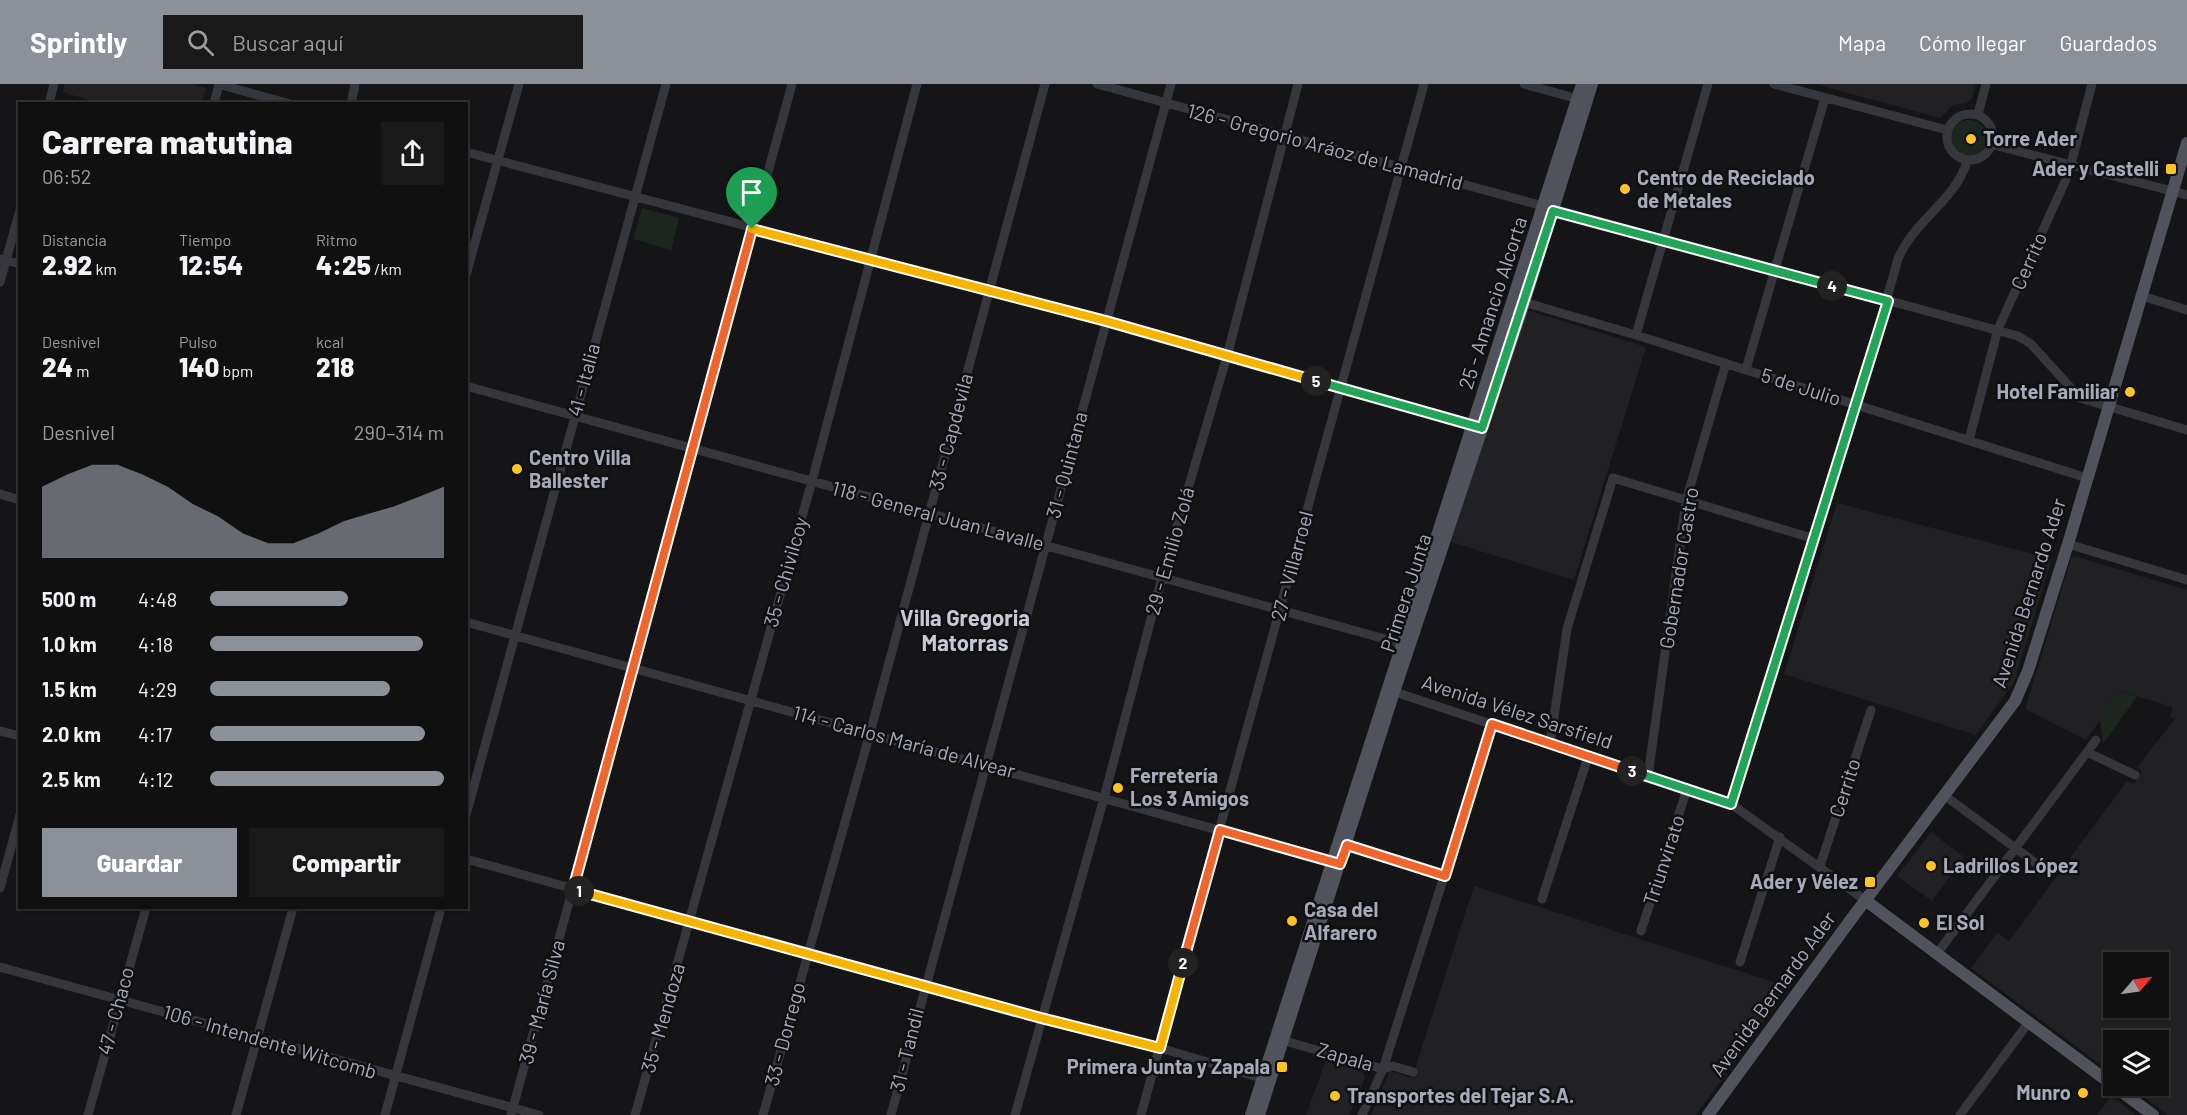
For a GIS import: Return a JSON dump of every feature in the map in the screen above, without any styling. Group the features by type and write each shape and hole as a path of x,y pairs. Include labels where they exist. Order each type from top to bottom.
{"main road":[{"path":"1582,84 1582,100"},
{"name":"Primera Junta","path":"1259,1115 1267,1079 1405,644 1549,209 1582,100 1592,84"},
{"name":"Avenida Bernardo Ader","path":"1708,1115 1865,900 2015,701 2028,671 2088,478 2187,142"},
{"name":"Avenida Vélez Sarsfield","path":"1865,900 2103,1078"},
{"path":"1251,1115 1267,1079"},
{"name":"Avenida Vélez Sarsfield","path":"2127,1096 2153,1115"}],"street":[{"path":"50,102 54,84"},
{"path":"214,102 219,84 283,102"},
{"path":"351,102 355,84"},
{"path":"468,268 519,84"},
{"name":"41 - Italia","path":"468,808 666,84"},
{"name":"39 - María Silva","path":"512,1111 792,84"},
{"name":"35 - Chivilcoy","path":"690,921 812,481 917,84"},
{"name":"33 - Capdevila","path":"806,953 870,733 1045,84"},
{"name":"126 - Gregorio Aráoz de Lamadrid","path":"1096,84 1663,240 1998,329 2031,344 2079,398 2187,430"},
{"name":"31 - Quintana","path":"924,984 1171,84"},
{"name":"29 - Emilio Zolá","path":"1016,1115 1041,1018 1104,798 1162,577 1227,356 1298,84"},
{"name":"27 - Villarroel","path":"1142,1115 1424,84"},
{"path":"1524,84 1582,100"},
{"path":"1636,335 1708,84"},
{"path":"1774,84 1947,130"},
{"path":"1978,114 1986,84"},
{"name":"Cerrito","path":"1969,440 1998,329 2068,175 2092,84"},
{"path":"1746,369 1825,98"},
{"path":"1947,130 1960,117 1967,114 1978,114 1991,129 1994,145"},
{"path":"1947,130 1953,151 1958,158 1967,162"},
{"path":"1994,145 2187,195"},
{"path":"1731,804 1857,404 1902,249 1908,238 1947,198 1962,178 1967,162 1982,155 1994,145"},
{"path":"468,152 1106,321 1478,427"},
{"path":"0,282 3,260 18,216"},
{"path":"3,260 18,264"},
{"path":"2142,296 2187,310"},
{"name":"5 de Julio","path":"1519,301 1746,369 2088,478"},
{"name":"Gobernador Castro","path":"1648,776 1686,501 1726,363"},
{"name":"118 - General Juan Lavalle","path":"468,387 1405,644"},
{"path":"1550,744 1567,629 1613,478 1815,539"},
{"path":"0,494 18,499"},
{"path":"2067,544 2187,580"},
{"name":"114 - Carlos María de Alvear","path":"468,623 985,763 1336,862"},
{"name":"Avenida Vélez Sarsfield","path":"1390,691 1731,804 1865,900"},
{"name":"Cerrito","path":"1820,866 1871,710"},
{"path":"1362,1115 1383,1069 1492,724"},
{"path":"0,731 18,736"},
{"path":"1936,955 2096,740"},
{"path":"2087,752 2135,776"},
{"path":"1542,899 1588,757"},
{"name":"Triunvirato","path":"1641,931 1687,789"},
{"path":"1944,795 2049,873"},
{"path":"0,888 18,822"},
{"path":"1740,962 1780,837"},
{"path":"1342,843 1445,876"},
{"path":"468,860 1267,1079"},
{"name":"47 - Chaco","path":"88,1115 146,909"},
{"path":"236,1115 293,909"},
{"path":"385,1115 441,909"},
{"name":"35 - Mendoza","path":"635,1115 690,921"},
{"name":"33 - Dorrego","path":"763,1115 806,953"},
{"name":"106 - Intendente Witcomb","path":"0,967 512,1111 539,1115"},
{"name":"31 - Tandil","path":"891,1115 924,984"},
{"path":"1960,1115 2029,1022"},
{"name":"Zapala","path":"1280,1039 1383,1069 1393,1066 1413,1072"}],"shaded area":[{"path":"65,84 191,84 206,88 202,102 96,102 62,92"},
{"path":"1815,84 1976,84 1972,99 1966,103 1953,105 1940,118"},
{"path":"1969,120 1982,125 1987,138 1982,151 1969,156 1956,151 1951,138 1956,125"},
{"path":"642,208 679,218 671,250 633,239"},
{"path":"1530,311 1646,347 1574,580 1451,542 1524,313"},
{"path":"1837,503 2052,559 2014,682 1976,735 1784,674"},
{"path":"2074,556 2187,590 2187,1115 2168,1115 2143,1096 2169,1096 2169,1030 2103,1030 2103,1067 1971,968 1997,933 2009,941 2127,781 2134,784 2142,771 2137,767 2175,719 2170,717 2173,707 2116,690 2110,707 2086,740 2025,709 2071,558"},
{"path":"2116,690 2137,697 2103,744 2100,720 2110,707"},
{"name":"Ladrillos López","path":"1931,832 1964,857 1932,901 1897,876"},
{"path":"1474,886 1789,987 1696,1115 1371,1115 1390,1071 1412,1078"},
{"name":"Transportes del Tejar S.A.","path":"1326,1060 1362,1072 1365,1078 1349,1115 1306,1115"},
{"path":"2111,1096 2136,1115 2097,1115"}],"place":[{"name":"Torre Ader","path":"1971,139"},
{"name":"Ader y Castelli","path":"2171,169"},
{"name":"Centro de Reciclado de Metales","path":"1625,189"},
{"name":"Hotel Familiar","path":"2130,392"},
{"name":"Centro Villa Ballester","path":"517,469"},
{"name":"Ferretería Los 3 Amigos","path":"1118,788"},
{"name":"Ladrillos López","path":"1931,866"},
{"name":"Ader y Vélez","path":"1870,882"},
{"name":"Casa del Alfarero","path":"1292,921"},
{"name":"El Sol","path":"1924,923"},
{"name":"Primera Junta y Zapala","path":"1282,1067"},
{"name":"Munro","path":"2083,1093"},
{"name":"Transportes del Tejar S.A.","path":"1335,1096"}],"district":[{"name":"Villa Gregoria Matorras","path":"965,630"}],"route":[{"path":"1553,211 1888,301 1731,804 1492,724 1445,876 1347,845 1340,864 1220,830 1160,1048 1041,1018 573,889 752,229 1106,321 1482,428 1553,211"}]}
